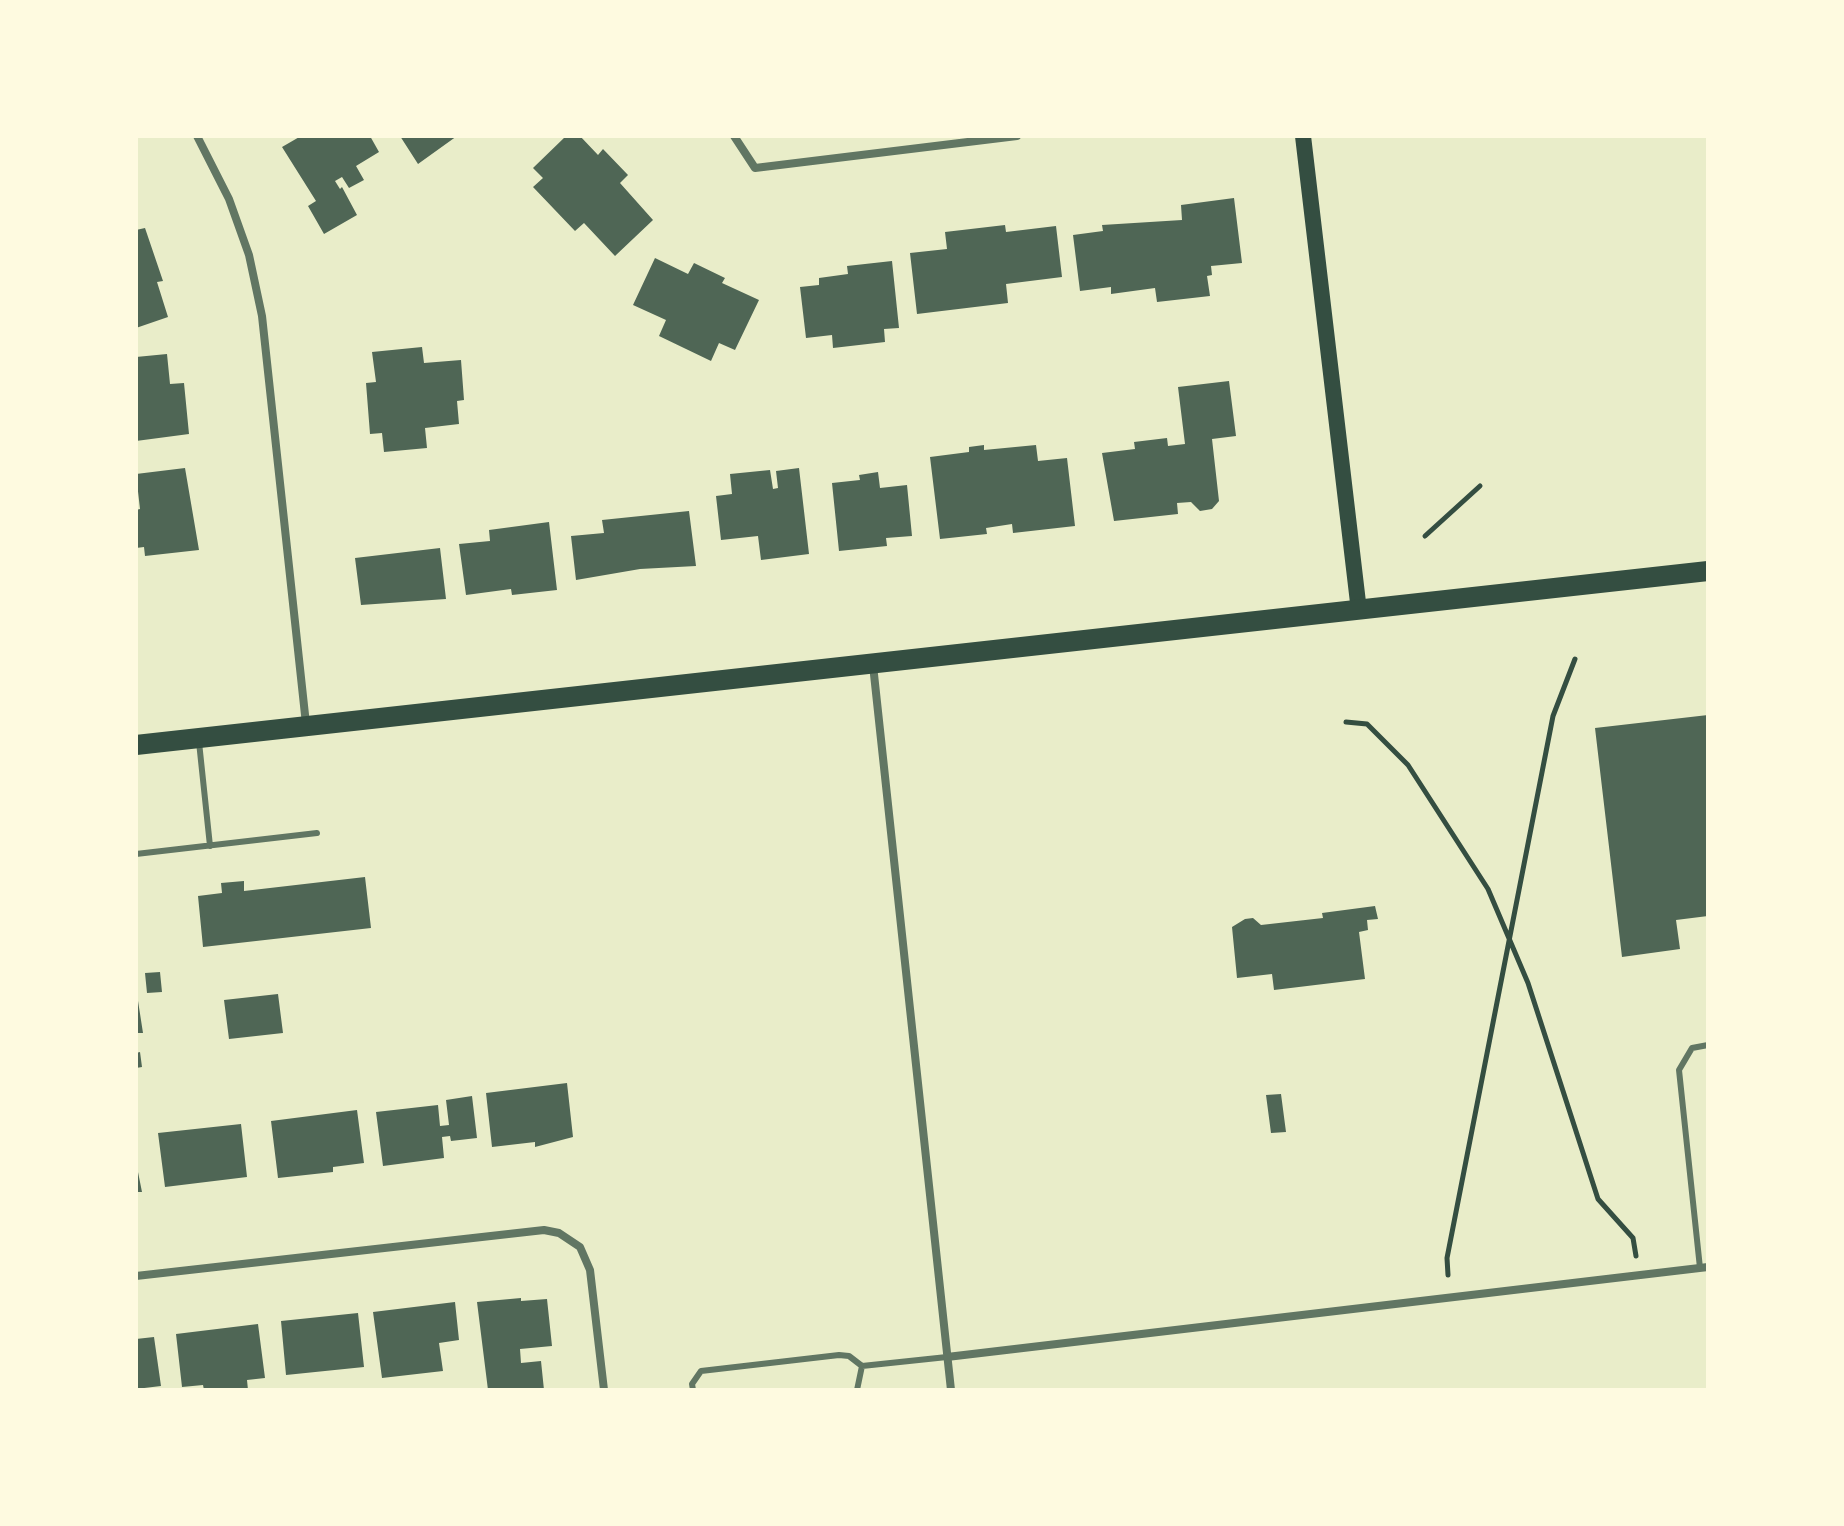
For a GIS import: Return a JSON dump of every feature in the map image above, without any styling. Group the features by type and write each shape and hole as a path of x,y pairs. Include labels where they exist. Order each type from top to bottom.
{"main road":[{"path":"1303,136 1359,611"},
{"path":"136,745 1708,571"}],"street":[{"path":"197,136 229,199 244,241 262,316 306,726"},
{"path":"734,136 755,168 1017,136"},
{"path":"873,664 951,1390"},
{"path":"136,1276 544,1230 559,1233 580,1247 590,1270 604,1390"},
{"path":"947,1357 1704,1268"}],"lane":[{"path":"199,738 210,846"},
{"path":"136,854 317,833"},
{"path":"1704,1268 1679,1070 1692,1048 1708,1045"},
{"path":"693,1390 692,1384 701,1371 839,1355 849,1356 862,1366 947,1357"},
{"path":"857,1390 862,1366"}],"path":[{"path":"1425,536 1480,486"},
{"path":"1450,1296 1447,1258 1553,716 1575,659"},
{"path":"1346,722 1367,724 1408,765 1488,889 1510,936 1598,1199 1633,1238 1639,1275"}],"building":[{"path":"301,136 370,136 379,152 356,166 364,180 349,188 342,177 335,181 340,189 342,187 357,215 324,234 308,206 316,201 282,147"},
{"path":"400,136 457,136 418,164"},
{"path":"566,136 580,136 598,155 603,149 628,175 620,183 653,220 615,256 584,223 575,231 533,187 543,178 533,168"},
{"path":"1234,198 1242,263 1211,266 1212,275 1207,276 1210,296 1157,302 1155,288 1111,294 1111,287 1080,291 1073,235 1103,231 1102,225 1182,220 1181,205"},
{"path":"1005,225 1006,232 1056,226 1062,277 1006,284 1008,303 917,314 910,253 947,249 945,232"},
{"path":"145,228 163,281 157,282 168,317 136,328 136,230"},
{"path":"655,258 688,274 694,263 725,278 722,283 759,300 735,350 719,343 711,361 659,336 666,320 633,305"},
{"path":"892,261 899,328 884,329 885,342 833,348 832,335 806,338 800,287 819,285 819,278 848,274 847,266"},
{"path":"422,347 424,363 461,360 464,400 457,401 459,424 425,428 427,448 384,452 382,433 370,434 366,383 376,382 372,352"},
{"path":"167,354 170,384 184,383 189,434 136,441 136,357"},
{"path":"1229,381 1236,436 1212,439 1219,501 1212,509 1200,511 1191,502 1177,503 1178,514 1114,521 1102,453 1135,449 1134,442 1167,438 1168,446 1185,444 1178,387"},
{"path":"984,445 984,450 1036,445 1038,461 1067,458 1075,526 1013,533 1012,524 986,528 987,534 940,539 930,457 969,452 969,447"},
{"path":"185,468 199,550 145,556 144,547 136,548 136,510 140,509 136,474"},
{"path":"799,468 809,554 761,560 758,536 721,540 716,496 732,494 730,474 770,470 773,489 778,488 776,471"},
{"path":"878,472 880,488 907,485 912,536 886,538 887,546 839,551 832,483 860,480 859,475"},
{"path":"689,511 696,566 640,569 576,580 571,536 604,533 602,520"},
{"path":"549,522 557,590 512,595 511,589 466,595 459,544 490,541 489,530"},
{"path":"440,548 446,599 361,605 355,558"},
{"path":"1708,715 1708,916 1676,920 1680,949 1622,957 1595,728"},
{"path":"365,877 371,928 203,947 198,896 222,893 221,883 244,881 244,891"},
{"path":"1375,906 1378,919 1367,920 1368,930 1359,932 1365,979 1274,990 1272,974 1237,978 1232,927 1245,919 1253,918 1261,925 1323,918 1322,913"},
{"path":"160,972 162,992 147,993 145,973"},
{"path":"136,988 143,1033 136,1033"},
{"path":"278,994 283,1033 229,1039 224,1000"},
{"path":"140,1052 142,1067 136,1068 136,1053"},
{"path":"567,1083 573,1137 535,1147 535,1142 492,1147 486,1093"},
{"path":"1281,1094 1286,1132 1271,1133 1266,1095"},
{"path":"472,1096 477,1138 451,1141 450,1136 442,1137 444,1158 383,1166 376,1112 438,1105 440,1126 449,1125 446,1100"},
{"path":"357,1110 364,1163 333,1167 333,1172 278,1178 271,1121"},
{"path":"241,1124 247,1177 165,1187 158,1133"},
{"path":"136,1162 142,1192 136,1192"},
{"path":"521,1298 521,1301 547,1299 552,1346 520,1349 521,1363 541,1361 544,1390 488,1390 477,1302"},
{"path":"455,1302 459,1340 439,1343 443,1371 382,1378 373,1312"},
{"path":"358,1313 364,1367 286,1375 281,1321"},
{"path":"258,1324 265,1378 247,1380 248,1390 204,1390 203,1385 182,1387 176,1334"},
{"path":"154,1337 161,1386 136,1389 136,1339"}]}
